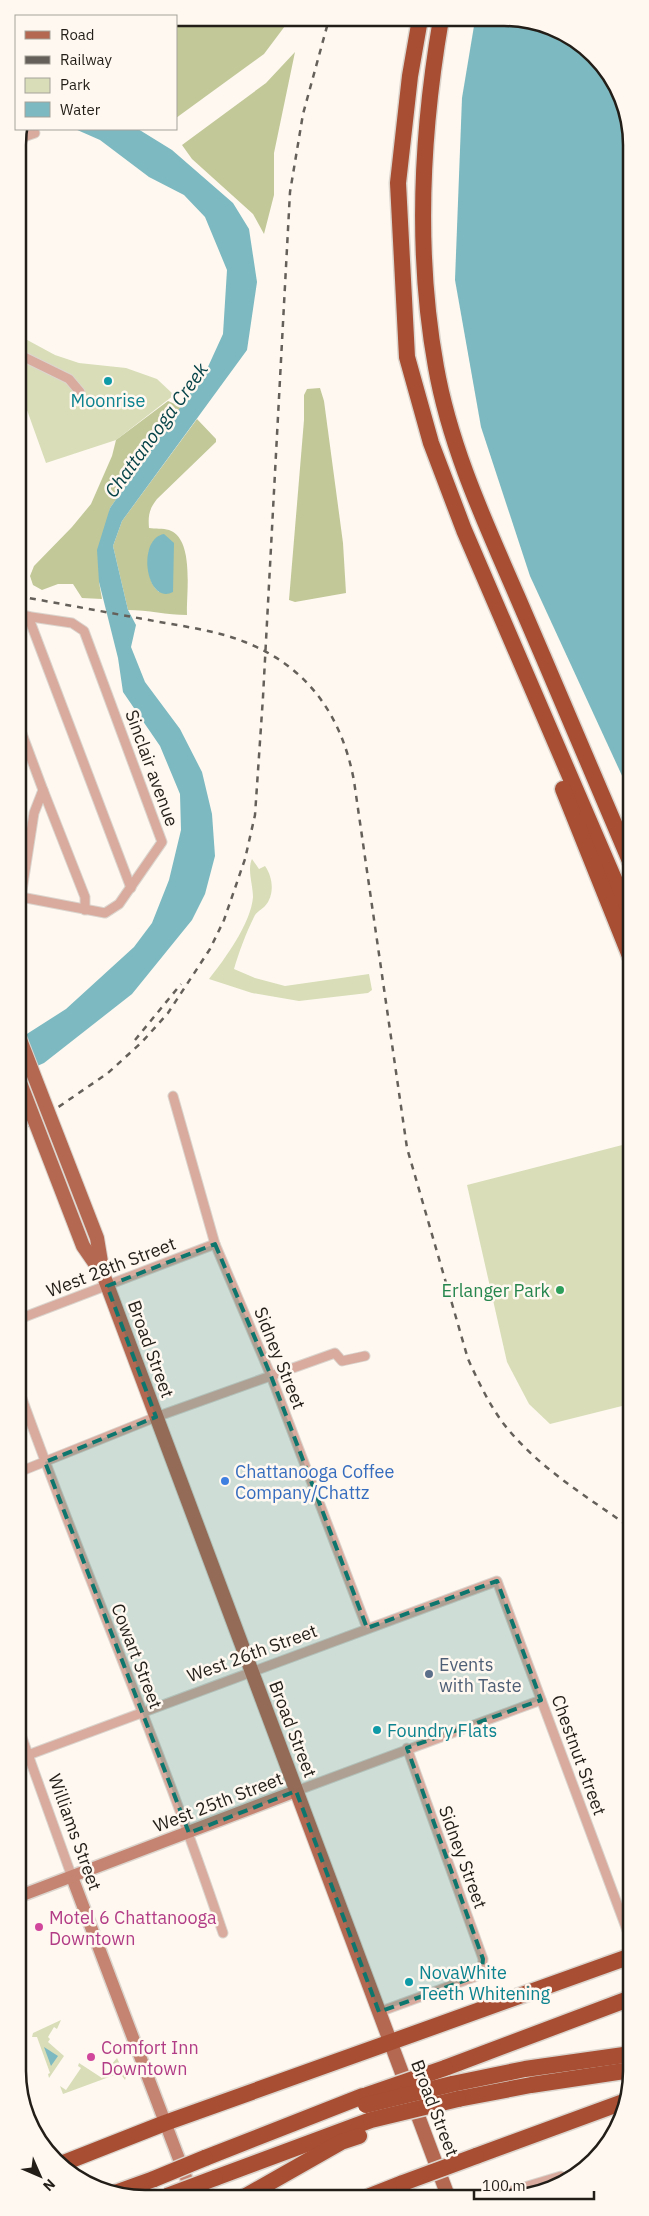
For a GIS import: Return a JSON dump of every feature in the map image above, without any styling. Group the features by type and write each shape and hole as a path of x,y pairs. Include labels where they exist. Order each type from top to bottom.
{"highway":[{"path":"419,26 410,76 398,183 407,357 431,443 460,522 623,899"},
{"path":"440,26 429,92 422,190 422,261 436,368 446,413 484,519 623,843"},
{"path":"542,713 544,740 623,937"},
{"path":"68,2161 165,2123 622,1959"},
{"path":"183,2190 369,2113 446,2068 622,2001"},
{"path":"257,2190 341,2142 369,2113 457,2096 525,2069 622,2055"},
{"path":"128,2188 205,2158 369,2113 457,2096 531,2089 622,2072"},
{"path":"385,2190 618,2104"},
{"path":"393,2190 403,2183"}],"main road":[{"name":"Broad Street","path":"27,1057 96,1238 105,1280 446,2190"},
{"name":"Broad Street","path":"27,1100 82,1246 105,1280"}],"street":[{"path":"27,136 36,133"},
{"path":"27,358 69,379 80,392"},
{"name":"Sinclair avenue","path":"27,617 72,623 84,631 162,842 119,904 105,913 27,898"},
{"path":"27,625 131,888"},
{"path":"27,746 85,897 85,910"},
{"name":"Sinclair avenue","path":"27,861 34,814 43,790"},
{"name":"Sidney Street","path":"173,1096 215,1244 271,1376 367,1628"},
{"name":"West 28th Street","path":"26,1315 105,1280 215,1244"},
{"path":"26,1469 156,1417 335,1353 342,1361 365,1356"},
{"name":"Cowart Street","path":"26,1410 141,1712 190,1833 223,1933"},
{"name":"West 26th Street","path":"26,1755 497,1581"},
{"name":"Chestnut Street","path":"497,1581 622,1917"},
{"name":"West 25th Street","path":"26,1894 190,1833 407,1748 541,1700"},
{"name":"Sidney Street","path":"379,2012 477,1976 482,1969 483,1959 407,1748"},
{"name":"Williams Street","path":"26,1761 191,2190"},
{"path":"517,2189 557,2177"}],"highlighted area":[{"path":"215,1244 271,1376 367,1628 497,1581 541,1700 407,1748 483,1959 482,1969 477,1976 379,2012 296,1791 189,1833 45,1462 156,1417 107,1286"}],"green space":[{"path":"178,26 285,26 264,54 178,117"},
{"path":"295,52 274,153 274,195 264,234 253,214 192,159 182,145 266,83"},
{"path":"27,340 55,355 79,363 126,368 157,379 174,395 116,440 46,463 27,410"},
{"path":"320,388 324,401 343,543 346,593 295,602 289,600 304,420 304,395 307,389"},
{"path":"168,401 182,407 110,508 99,582 102,599 82,598 73,584 58,584 42,590 33,585 30,576 34,566 72,527 91,504 112,456 116,440"},
{"path":"197,419 216,439 216,442 157,499 151,509 149,520 149,528 169,530 177,535 183,544 188,581 187,615 128,610 113,546 122,521","holes":["149,550 159,592 150,578"]},
{"path":"252,859 259,869 265,866 268,870 272,891 268,902 254,917 234,969 255,978 285,986 369,974 372,990 368,993 299,1001 252,993 209,979 229,951 248,918 253,897 250,872"},
{"name":"Erlanger Park","path":"622,1145 622,1406 550,1424 529,1404 507,1362 467,1185"},
{"path":"61,2020 57,2029 54,2027 48,2037 50,2039 48,2042 64,2056 49,2078 48,2074 50,2073 37,2037 32,2037 33,2033"},
{"path":"117,2058 126,2077 125,2080 120,2073 63,2094 60,2086 66,2090 81,2068 78,2066 79,2063 102,2078 104,2075 107,2077 113,2067 111,2065"}],"water":[{"path":"474,26 519,27 542,33 563,42 588,61 607,86 619,115 623,146 623,777 530,576 481,427 455,280 462,98"},
{"path":"77,130 140,130 172,150 233,203 249,229 257,282 247,350 122,521 113,546 128,610 136,625 131,647 145,682 180,729 202,772 212,814 215,856 205,894 192,920 132,994 44,1063 27,1071 27,1034 66,1009 134,947 152,923 169,880 181,830 180,794 160,746 123,692 118,658 99,582 97,550 110,508 207,369 223,334 227,270 205,217 184,195 149,177 100,140"},
{"path":"164,534 174,543 173,592 164,594 156,590 151,581 147,558 150,547 155,539"},
{"path":"44,2047 58,2056 51,2066"}],"railway":[{"path":"26,1129 108,1073 142,1042 168,1013 210,949 224,920 245,859 255,815 263,697 290,192 303,114 327,26"},
{"path":"27,598 222,634 267,652 287,665 319,696 341,735 354,781 407,1148 468,1359 493,1408 516,1439 563,1480 622,1522"},
{"path":"135,1040 181,984"}],"place":[{"name":"Moonrise","path":"108,381"},
{"name":"Erlanger Park","path":"560,1290"},
{"name":"Chattanooga Coffee Company/Chattz","path":"225,1481"},
{"name":"Events with Taste","path":"429,1674"},
{"name":"Foundry Flats","path":"377,1730"},
{"name":"Motel 6 Chattanooga Downtown","path":"39,1927"},
{"name":"NovaWhite Teeth Whitening","path":"409,1982"},
{"name":"Comfort Inn Downtown","path":"91,2057"}],"water label":[{"name":"Chattanooga Creek","path":"156,430"}]}
